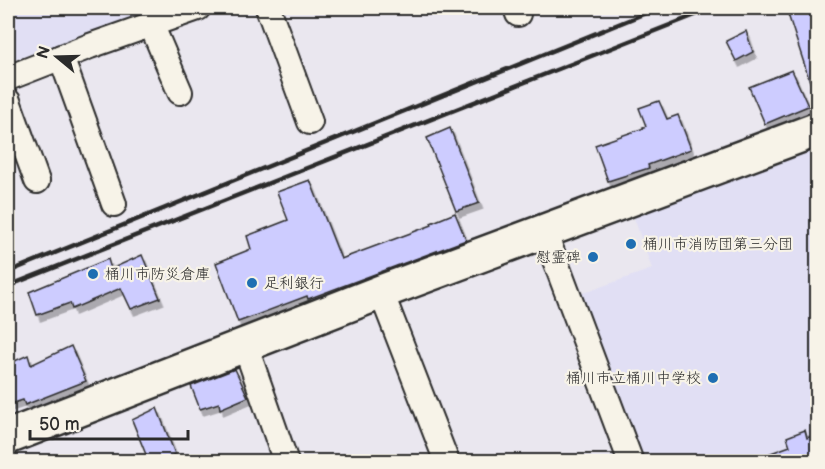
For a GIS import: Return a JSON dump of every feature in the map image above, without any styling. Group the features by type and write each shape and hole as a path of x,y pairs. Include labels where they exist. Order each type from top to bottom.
{"street":[{"path":"8,78 198,8"},
{"path":"268,8 310,122"},
{"path":"151,24 180,92"},
{"path":"61,57 114,204"},
{"path":"8,101 37,181"},
{"path":"8,438 381,292 818,129"},
{"path":"544,231 631,462"},
{"path":"381,292 447,462"},
{"path":"245,345 286,462"}],"shaded area":[{"path":"8,8 160,8 8,62"},
{"name":"桶川市立桶川中学校","path":"817,149 817,461 639,461 580,294 652,269 633,215"}],"building":[{"path":"786,8 818,8 818,94 814,94"},
{"path":"746,31 753,52 736,61 726,41"},
{"path":"792,70 808,106 765,124 749,87"},
{"path":"659,101 667,119 678,115 691,149 648,165 649,168 608,181 595,145 644,128 646,126 639,108"},
{"path":"450,128 479,203 456,211 427,138"},
{"path":"310,180 341,259 432,225 431,223 455,213 466,240 308,299 307,296 238,322 216,263 251,249 247,236 288,220 277,192"},
{"name":"桶川市防災倉庫","path":"142,255 160,298 131,309 121,288 72,309 70,303 37,315 29,292 108,259 111,269"},
{"path":"71,346 86,381 25,405 23,400 8,405 8,364 28,355 31,365"},
{"path":"235,369 248,397 220,409 219,403 200,409 191,386"},
{"path":"157,408 175,454 159,462 149,462 132,420"},
{"path":"805,430 807,438 818,434 818,462 753,462 752,460 790,446 787,437"}],"railway":[{"path":"8,272 658,8"},
{"path":"8,286 713,8"}],"place":[{"name":"桶川市消防団第三分団","path":"631,244"},
{"name":"慰霊碑","path":"593,257"},
{"name":"桶川市防災倉庫","path":"93,274"},
{"name":"足利銀行","path":"252,283"},
{"name":"桶川市立桶川中学校","path":"713,378"}]}
